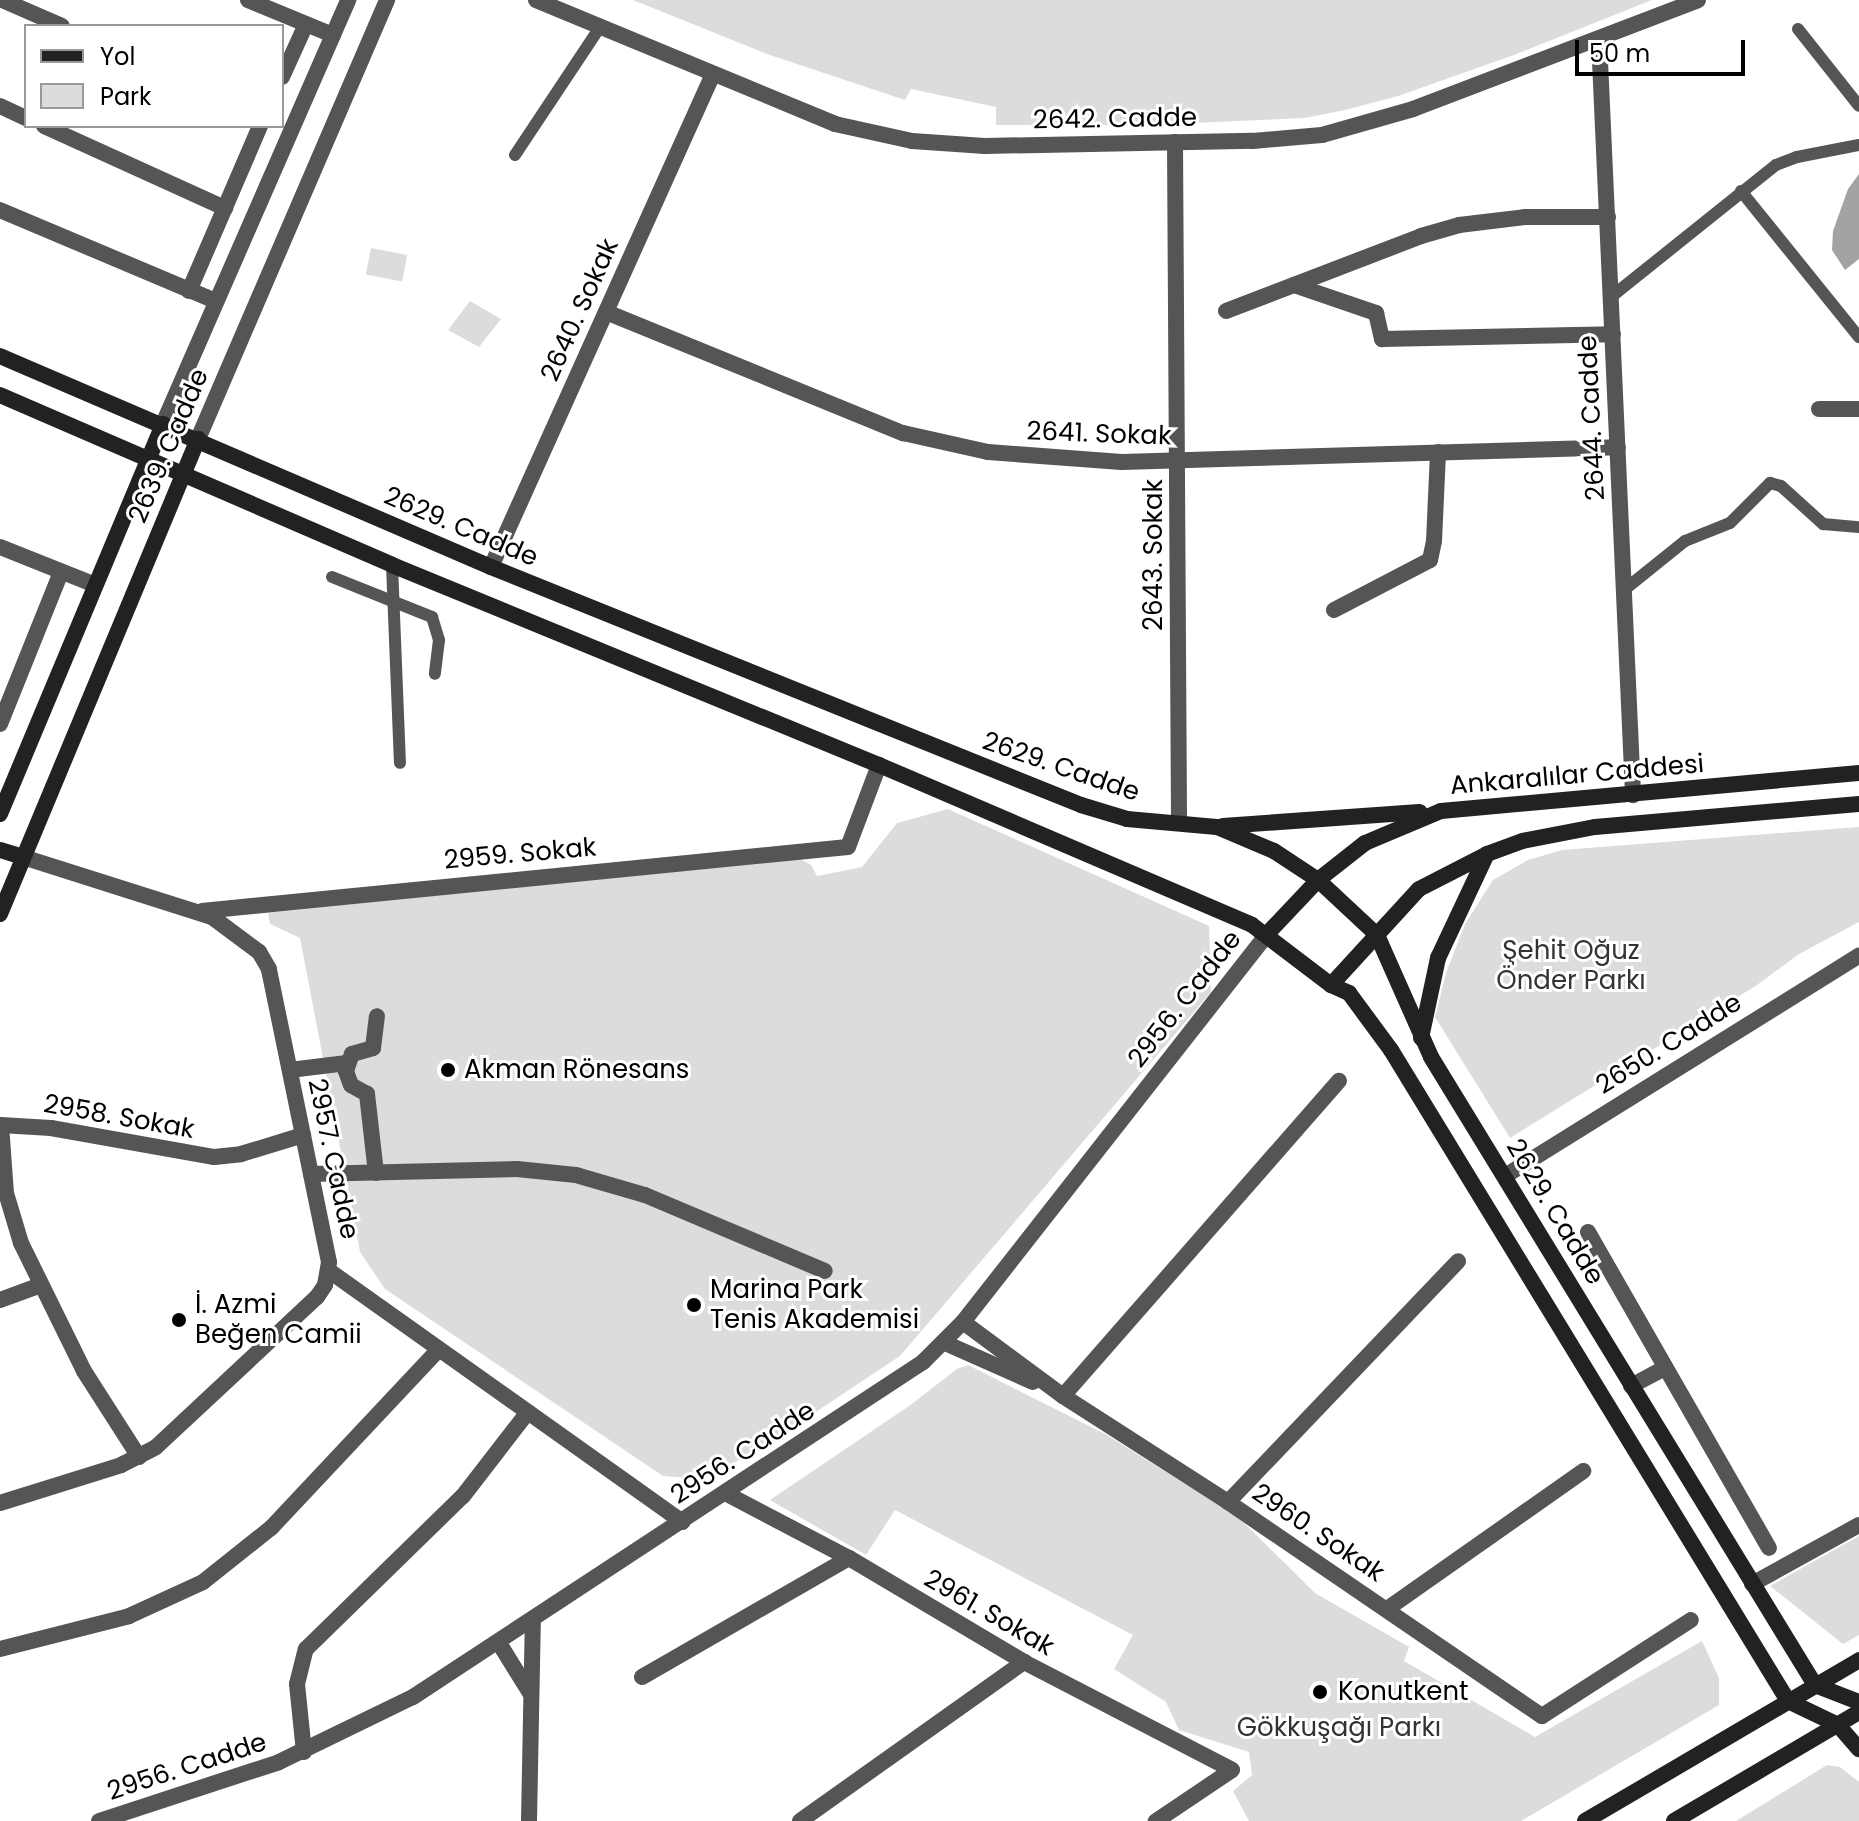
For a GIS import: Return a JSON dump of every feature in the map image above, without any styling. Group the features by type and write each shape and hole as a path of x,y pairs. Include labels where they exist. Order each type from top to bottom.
{"main road":[{"name":"2629. Cadde","path":"0,356 491,567 1081,805 1127,819 1217,827 1274,851 1318,880 1377,935 1421,1038 1815,1685"},
{"path":"0,395 392,565 879,765 1267,934 1331,985 1349,993 1391,1050 1788,1701 1838,1725 1859,1749"},
{"name":"2639. Cadde","path":"0,814 93,584 163,424"},
{"name":"2639. Cadde","path":"0,914 198,439"},
{"name":"Ankaralılar Caddesi","path":"1267,934 1318,880 1365,843 1441,811 1859,773"},
{"name":"Ankaralılar Caddesi","path":"1331,985 1419,889 1487,854 1522,841 1582,829 1859,804"},
{"path":"1217,827 1441,811"},
{"path":"0,850 23,857"},
{"path":"1421,1038 1438,958 1487,854"},
{"path":"1585,1821 1859,1660"},
{"path":"1815,1685 1859,1702"},
{"path":"1674,1821 1859,1712"}],"street":[{"path":"2,0 57,24"},
{"path":"248,0 333,35"},
{"name":"2639. Cadde","path":"163,424 348,0"},
{"name":"2639. Cadde","path":"198,439 387,0"},
{"name":"2642. Cadde","path":"536,0 835,124 912,141 985,146 1287,139 1351,128 1698,0"},
{"path":"284,73 306,24"},
{"name":"2644. Cadde","path":"1599,39 1633,795"},
{"name":"2640. Sokak","path":"491,567 713,74"},
{"path":"0,106 24,117"},
{"path":"48,128 225,208"},
{"path":"189,291 259,128"},
{"name":"2643. Sokak","path":"1175,142 1179,823"},
{"path":"0,210 215,301"},
{"path":"1226,311 1459,225 1525,217 1608,217"},
{"path":"1294,285 1376,313 1382,339 1613,334"},
{"name":"2641. Sokak","path":"606,312 876,423 934,442 1055,460 1177,461 1618,447"},
{"path":"1819,409 1859,409"},
{"path":"1334,610 1430,560 1434,541 1438,452"},
{"path":"0,547 93,584"},
{"path":"0,724 61,572"},
{"name":"2959. Sokak","path":"197,912 848,847 879,765"},
{"name":"2957. Cadde","path":"0,1503 139,1457 171,1434 317,1297 328,1270 290,1070 265,960 236,931 197,912 23,857"},
{"name":"2956. Cadde","path":"99,1821 248,1774 304,1752 387,1712 533,1621 914,1368 945,1343 963,1322 1267,934"},
{"name":"2650. Cadde","path":"1505,1176 1859,956"},
{"path":"290,1070 347,1063 358,1050 373,1048 377,1016"},
{"path":"347,1063 351,1085 367,1094 376,1173"},
{"path":"1063,1396 1339,1081"},
{"name":"2958. Sokak","path":"139,1457 98,1397 21,1243 6,1193 1,1125 51,1128 214,1157 241,1154 303,1135"},
{"path":"311,1174 517,1169 576,1175 628,1189 689,1212 825,1271"},
{"path":"1588,1232 1769,1548"},
{"path":"1228,1502 1458,1261"},
{"path":"328,1270 682,1522"},
{"path":"0,1300 41,1285"},
{"name":"2960. Sokak","path":"963,1322 1063,1396 1228,1502 1542,1716 1691,1620"},
{"name":"2960. Sokak","path":"945,1343 1063,1396"},
{"path":"0,1649 129,1616 203,1582 271,1528 439,1349"},
{"path":"1631,1386 1665,1368"},
{"path":"304,1752 297,1684 306,1649 463,1496 528,1412"},
{"path":"1387,1609 1583,1471"},
{"name":"2961. Sokak","path":"725,1493 849,1558 1024,1662 1232,1770 1156,1821"},
{"path":"1752,1584 1859,1525"},
{"path":"642,1677 849,1558"},
{"path":"529,1821 533,1621"},
{"path":"499,1643 530,1693"},
{"path":"800,1821 1024,1662"}],"lane":[{"path":"515,155 600,27"},
{"path":"1798,29 1859,106"},
{"path":"1611,297 1741,191 1783,162 1859,145"},
{"path":"1741,191 1859,337"},
{"path":"1624,590 1685,541 1730,523 1760,489 1770,483 1781,486 1823,524 1859,527"},
{"path":"392,565 400,763"},
{"path":"332,577 432,617 439,640 435,674"}],"green space":[{"path":"633,0 1652,0 1514,55 1398,96 1305,118 1148,125 996,125 996,107 911,89 905,100 767,54"},
{"path":"371,248 407,255 402,282 366,275"},
{"path":"470,301 501,319 479,347 448,330"},
{"path":"948,809 1209,926 1211,992 900,1356 766,1445 704,1479 663,1476 385,1289 360,1252 300,938 270,924 268,913 797,857 811,865 817,876 862,867 897,823"},
{"name":"Şehit Oğuz Önder Parkı","path":"1859,827 1859,922 1799,954 1757,985 1510,1138 1435,1017 1446,973 1465,924 1493,880 1528,860 1562,850"},
{"name":"Gökkuşağı Parkı","path":"968,1365 1105,1434 1238,1517 1315,1593 1409,1647 1404,1661 1535,1737 1702,1641 1719,1678 1719,1705 1521,1821 1249,1821 1233,1791 1252,1775 1249,1752 1179,1730 1166,1702 1114,1669 1133,1635 895,1510 866,1555 770,1500 909,1406 957,1369"},
{"path":"1859,1536 1859,1635 1843,1644 1770,1586"},
{"path":"1827,1765 1840,1767 1859,1782 1859,1821 1736,1821"}],"shaded area":[{"path":"1859,174 1859,259 1845,270 1832,250 1833,231 1848,189"}],"place":[{"name":"Akman Rönesans","path":"448,1070"},
{"name":"Marina Park Tenis Akademisi","path":"694,1305"},
{"name":"İ. Azmi Beğen Camii","path":"179,1320"},
{"name":"Konutkent","path":"1320,1692"}]}
